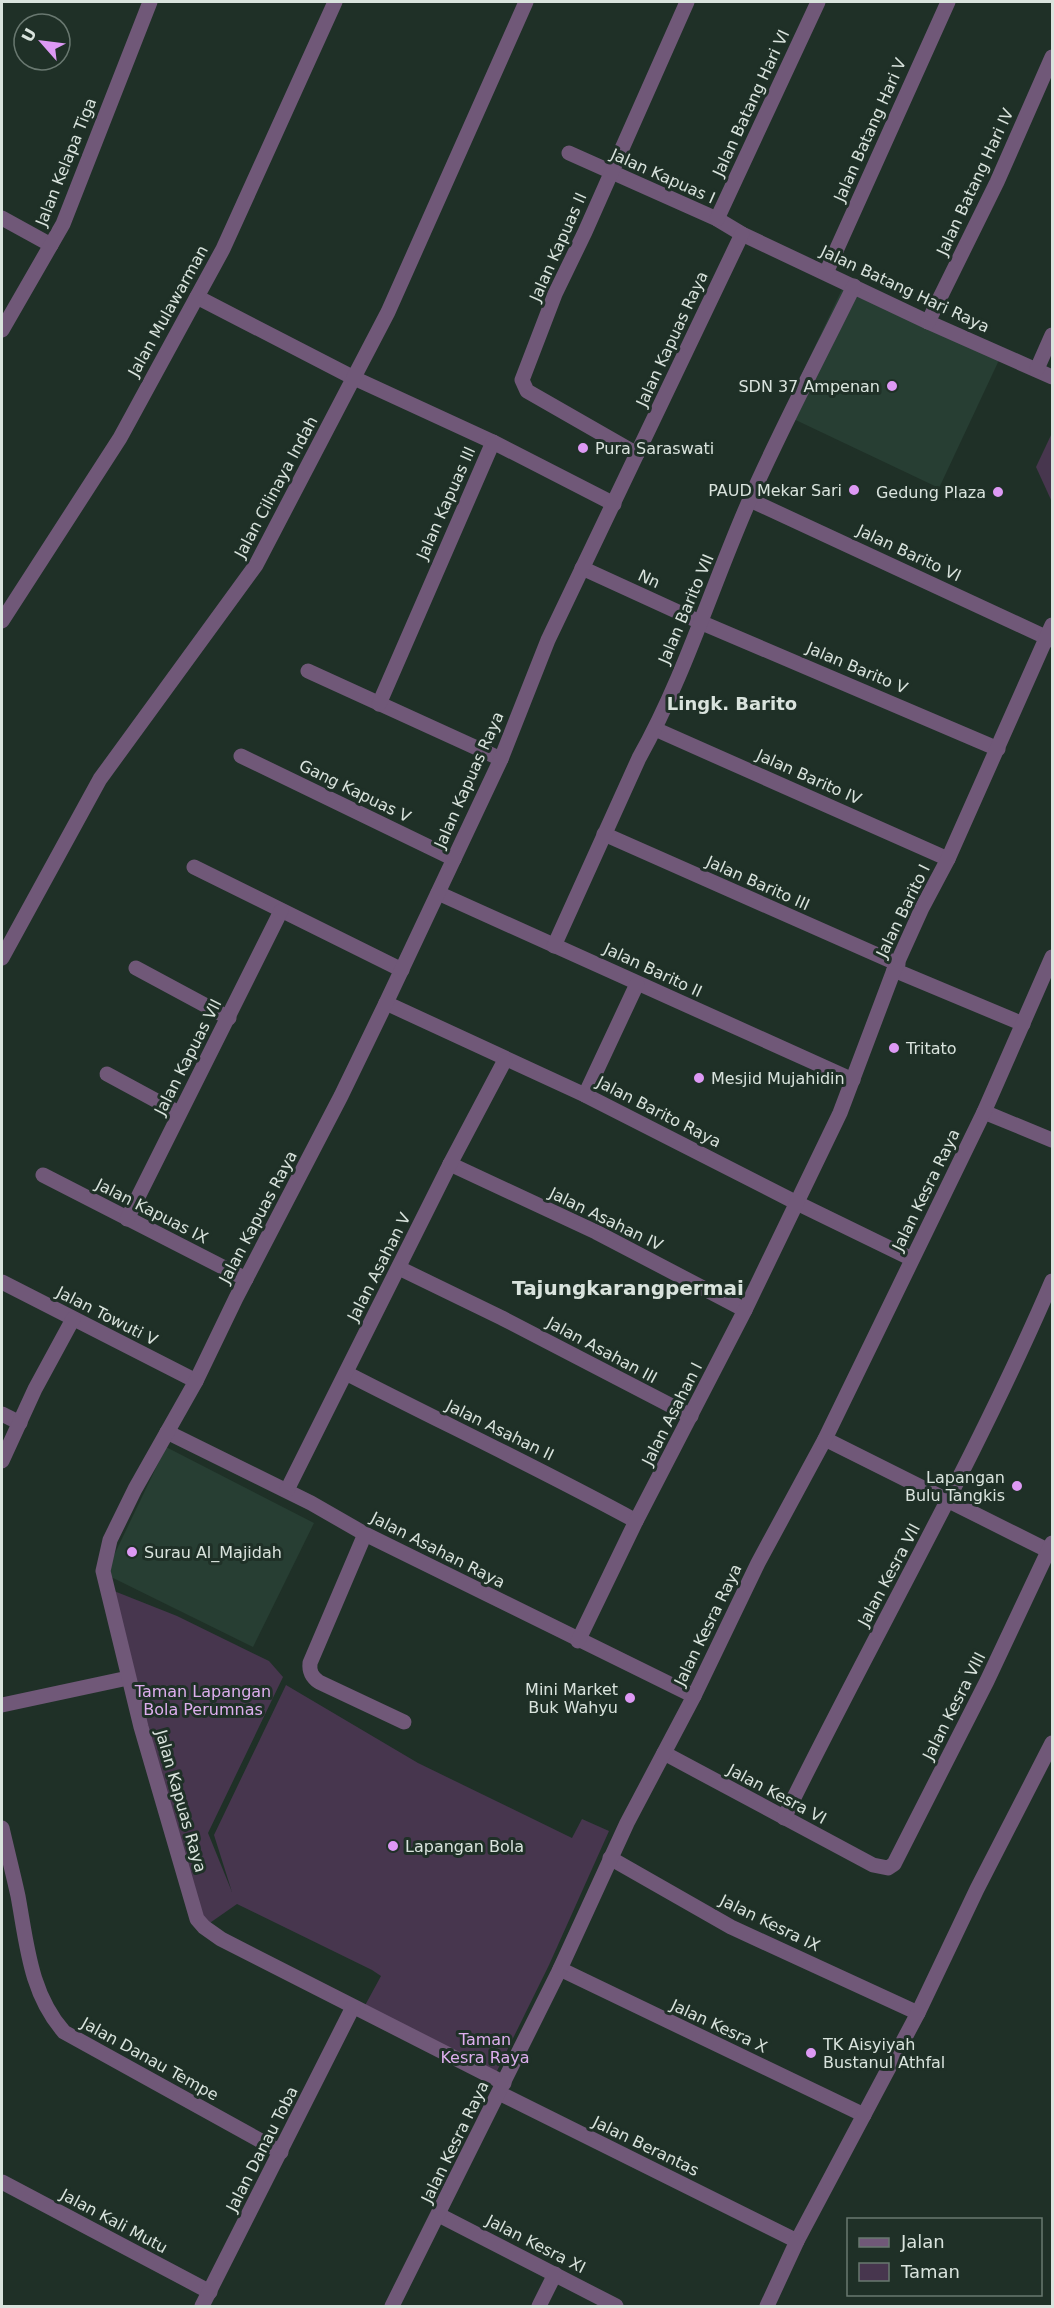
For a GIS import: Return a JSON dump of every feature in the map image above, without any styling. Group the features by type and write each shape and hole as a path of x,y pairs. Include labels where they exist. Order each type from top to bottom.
{"street":[{"name":"Jalan Kelapa Tiga","path":"2,330 63,224 150,2"},
{"name":"Jalan Mulawarman","path":"2,621 115,447 223,249 335,2"},
{"name":"Jalan Cilinaya Indah","path":"2,958 100,779 256,565 388,312 526,2"},
{"name":"Jalan Kapuas II","path":"637,454 527,391 522,380 555,294 687,2"},
{"name":"Jalan Batang Hari VI","path":"717,219 818,2"},
{"name":"Jalan Batang Hari V","path":"826,273 948,2"},
{"name":"Jalan Batang Hari IV","path":"928,322 997,182 1053,57"},
{"name":"Jalan Kapuas I","path":"569,153 717,219 742,234"},
{"path":"2,218 51,245"},
{"name":"Jalan Batang Hari Raya","path":"742,234 928,322 1053,377"},
{"name":"Jalan Kapuas Raya","path":"501,2088 353,2007 220,1939 197,1919 128,1678 103,1571 110,1540 135,1489 195,1382 341,1096 402,970 501,759 548,640 742,234"},
{"name":"Jalan Barito VII","path":"554,946 639,758 655,729 750,500 854,286"},
{"path":"197,297 354,378 493,442"},
{"path":"1037,369 1053,335"},
{"name":"Jalan Kapuas III","path":"379,704 493,442 614,504"},
{"name":"Jalan Barito VI","path":"750,500 1051,634"},
{"name":"Nn","path":"582,568 700,622"},
{"name":"Jalan Barito V","path":"700,622 998,748"},
{"name":"Jalan Barito I","path":"797,1203 840,1113 896,967 922,908 948,858 1051,634"},
{"path":"308,671 501,759"},
{"name":"Jalan Barito IV","path":"655,729 948,858"},
{"name":"Gang Kapuas V","path":"241,756 454,859"},
{"name":"Jalan Barito III","path":"604,834 1023,1024"},
{"path":"194,867 402,970"},
{"name":"Jalan Barito II","path":"438,893 852,1080"},
{"name":"Jalan Kapuas VII","path":"127,1219 281,911"},
{"name":"Jalan Kesra Raya","path":"392,2307 560,1969 610,1858 694,1696 758,1563 825,1439 984,1112 1053,957"},
{"path":"136,968 229,1018"},
{"path":"585,1095 637,984"},
{"name":"Jalan Barito Raya","path":"386,1003 505,1060 585,1095 797,1203 912,1258"},
{"name":"Jalan Asahan V","path":"287,1490 450,1164 505,1060"},
{"path":"107,1074 179,1113"},
{"path":"984,1112 1053,1140"},
{"name":"Jalan Asahan IV","path":"450,1164 596,1232 745,1310"},
{"name":"Jalan Kapuas IX","path":"43,1175 246,1279"},
{"name":"Jalan Asahan I","path":"578,1641 797,1203"},
{"name":"Jalan Asahan III","path":"399,1268 502,1318 691,1416"},
{"name":"Jalan Kesra VII","path":"784,1818 831,1722 948,1501 1028,1338 1053,1281"},
{"name":"Jalan Towuti V","path":"2,1282 195,1382"},
{"path":"2,1461 34,1389 73,1319"},
{"name":"Jalan Asahan II","path":"346,1373 558,1479 636,1521"},
{"path":"2,1414 20,1423"},
{"name":"Jalan Asahan Raya","path":"167,1432 287,1490 365,1534 578,1641 694,1696"},
{"path":"825,1439 948,1501 1051,1547"},
{"path":"365,1534 310,1663 310,1670 312,1676 319,1682 404,1722"},
{"name":"Jalan Kesra VIII","path":"873,1865 888,1868 894,1864 987,1681 1051,1547"},
{"path":"2,1704 128,1678"},
{"path":"767,2307 797,2241 918,2013 977,1889 1053,1743"},
{"name":"Jalan Kesra VI","path":"664,1754 873,1865"},
{"name":"Jalan Danau Tempe","path":"2,1828 17,1892 33,1979 45,2007 64,2032 281,2152"},
{"name":"Jalan Kesra IX","path":"610,1858 732,1926 918,2013"},
{"name":"Jalan Kesra X","path":"560,1969 864,2115"},
{"name":"Jalan Danau Toba","path":"202,2307 353,2007"},
{"name":"Jalan Berantas","path":"501,2088 797,2241"},
{"name":"Jalan Kali Mutu","path":"2,2181 210,2292"},
{"name":"Jalan Kesra XI","path":"439,2215 616,2307"},
{"path":"539,2307 555,2274"}],"shaded area":[{"name":"SDN 37 Ampenan","path":"844,285 1000,358 939,488 783,414"},
{"path":"166,1447 314,1523 253,1647 105,1574"}],"green space":[{"path":"1052,433 1052,502 1036,467"},
{"path":"114,1591 177,1616 269,1661 283,1677 208,1833 232,1892 214,1835 286,1685 418,1763 572,1838 582,1819 609,1831 549,1965 494,2077 362,2011 381,1976 372,1970 237,1904 204,1927 158,1784"}],"place":[{"name":"SDN 37 Ampenan","path":"892,386"},
{"name":"Pura Saraswati","path":"583,448"},
{"name":"PAUD Mekar Sari","path":"854,490"},
{"name":"Gedung Plaza","path":"998,492"},
{"name":"Tritato","path":"894,1048"},
{"name":"Mesjid Mujahidin","path":"699,1078"},
{"name":"Lapangan Bulu Tangkis","path":"1017,1486"},
{"name":"Surau Al_Majidah","path":"132,1552"},
{"name":"Mini Market Buk Wahyu","path":"630,1698"},
{"name":"Lapangan Bola","path":"393,1846"},
{"name":"TK Aisyiyah Bustanul Athfal","path":"811,2053"}],"district":[{"name":"Lingk. Barito","path":"732,703"},
{"name":"Tajungkarangpermai","path":"628,1288"}],"park label":[{"name":"Taman Lapangan Bola Perumnas","path":"203,1700"},
{"name":"Taman Kesra Raya","path":"485,2048"}]}
